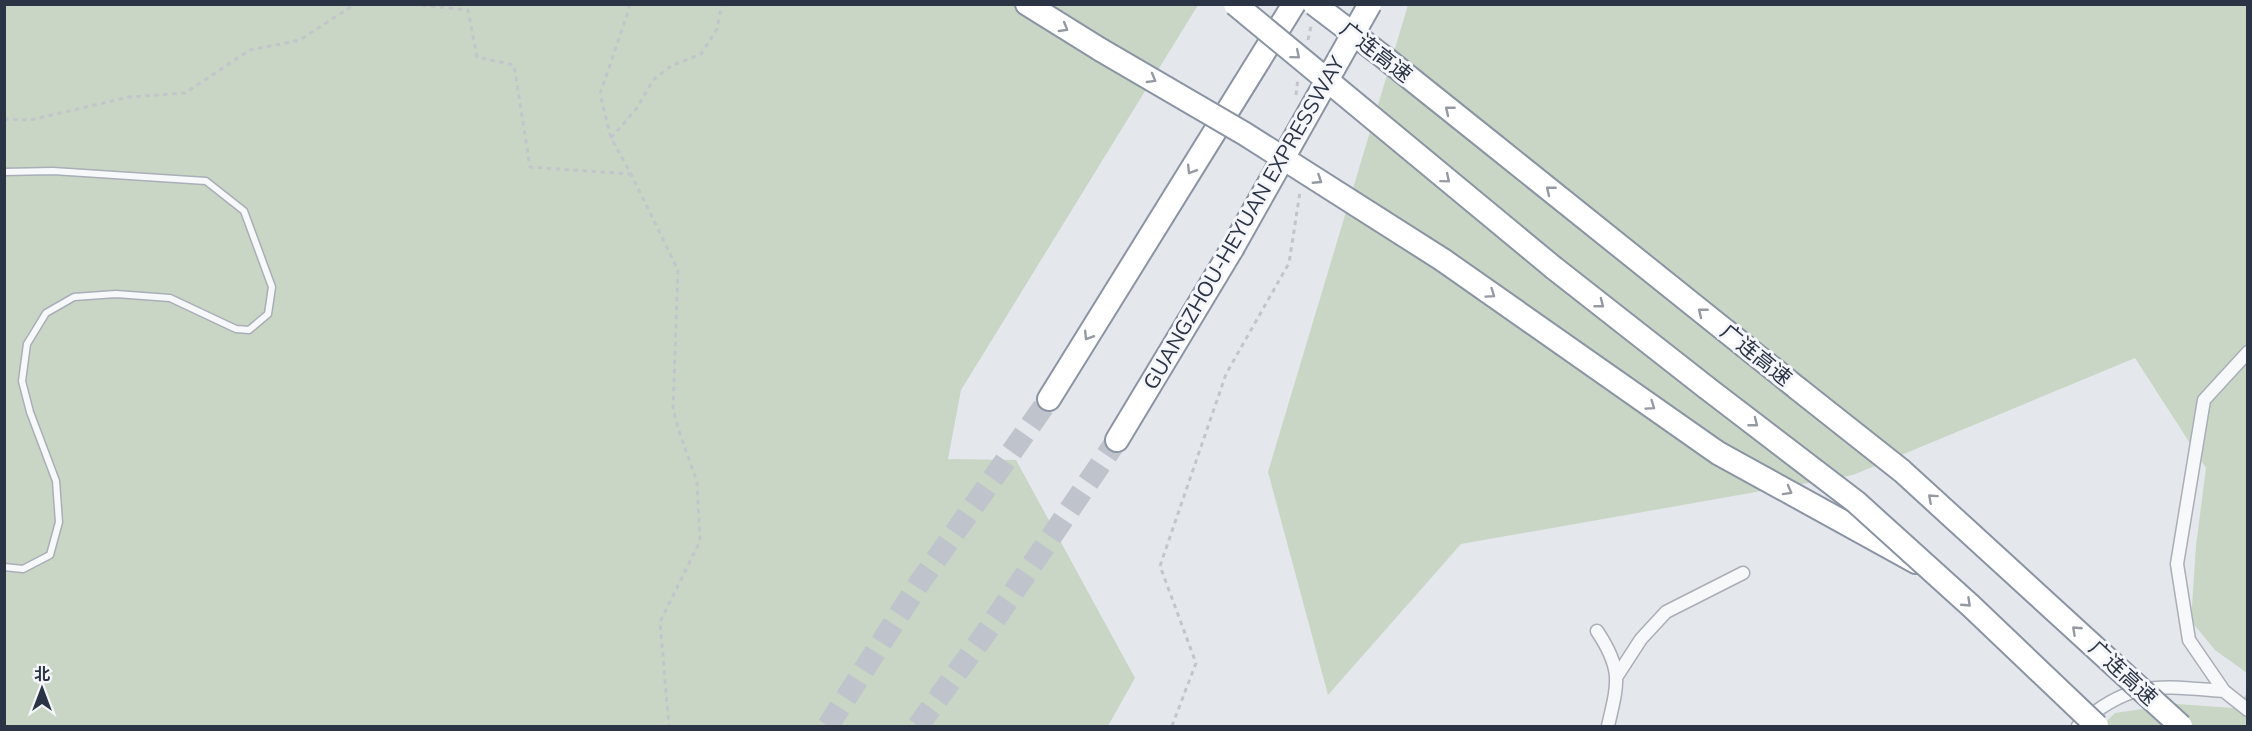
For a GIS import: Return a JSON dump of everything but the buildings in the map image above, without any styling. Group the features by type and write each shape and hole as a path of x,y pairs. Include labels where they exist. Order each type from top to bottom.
{"highway":[{"path":"1027,4 1245,134 1443,260 1718,453 1933,572"},
{"path":"1235,4 1554,268 1856,502 2097,726"},
{"path":"1049,399 1294,4"},
{"name":"GUANGZHOU-HEYUAN EXPRESSWAY","path":"1117,440 1232,249 1370,4"},
{"name":"广连高速","path":"1321,9 1902,471 2181,726"}],"street":[{"path":"2247,352 2204,400 2177,564 2189,640 2224,691 2247,710"},
{"path":"1617,676 1641,639 1666,612 1743,573"},
{"path":"1597,631 1611,652 1617,676 1608,726"},
{"path":"2078,726 2095,711 2122,694 2162,686 2224,691"}],"lane":[{"path":"4,172 53,171 206,181 244,211 272,287 268,314 249,330 236,330 170,298 116,294 74,297 45,313 27,344 22,381 30,412 56,481 59,522 50,555 22,569 4,567"}],"path":[{"path":"4,119 30,120 129,97 185,93 249,50 300,40 355,4"},
{"path":"412,4 468,10 477,57 514,65 530,167 631,174"},
{"path":"629,4 600,94 611,138 678,270 673,410 697,482 700,541 660,622 669,726"},
{"path":"611,138 637,108 653,80 671,66 700,54 717,29 722,4"},
{"path":"1306,45 1311,26 1321,9"},
{"path":"1296,96 1298,75"},
{"path":"1172,726 1196,663 1160,566 1226,374 1289,263 1300,185"}],"green space":[{"path":"4,5 1198,5 961,390 948,459 1016,460 1135,678 1108,726 5,726"},
{"path":"1408,5 2247,5 2247,673 2215,650 2191,621 2196,546 2206,468 2135,358 1853,475 1461,544 1328,695 1268,472"},
{"path":"2247,694 2247,726 2102,726 2115,713 2177,704 2233,708"}],"tunnel":[{"path":"828,726 920,582 1049,399"},
{"path":"918,726 985,634 1117,440"}]}
